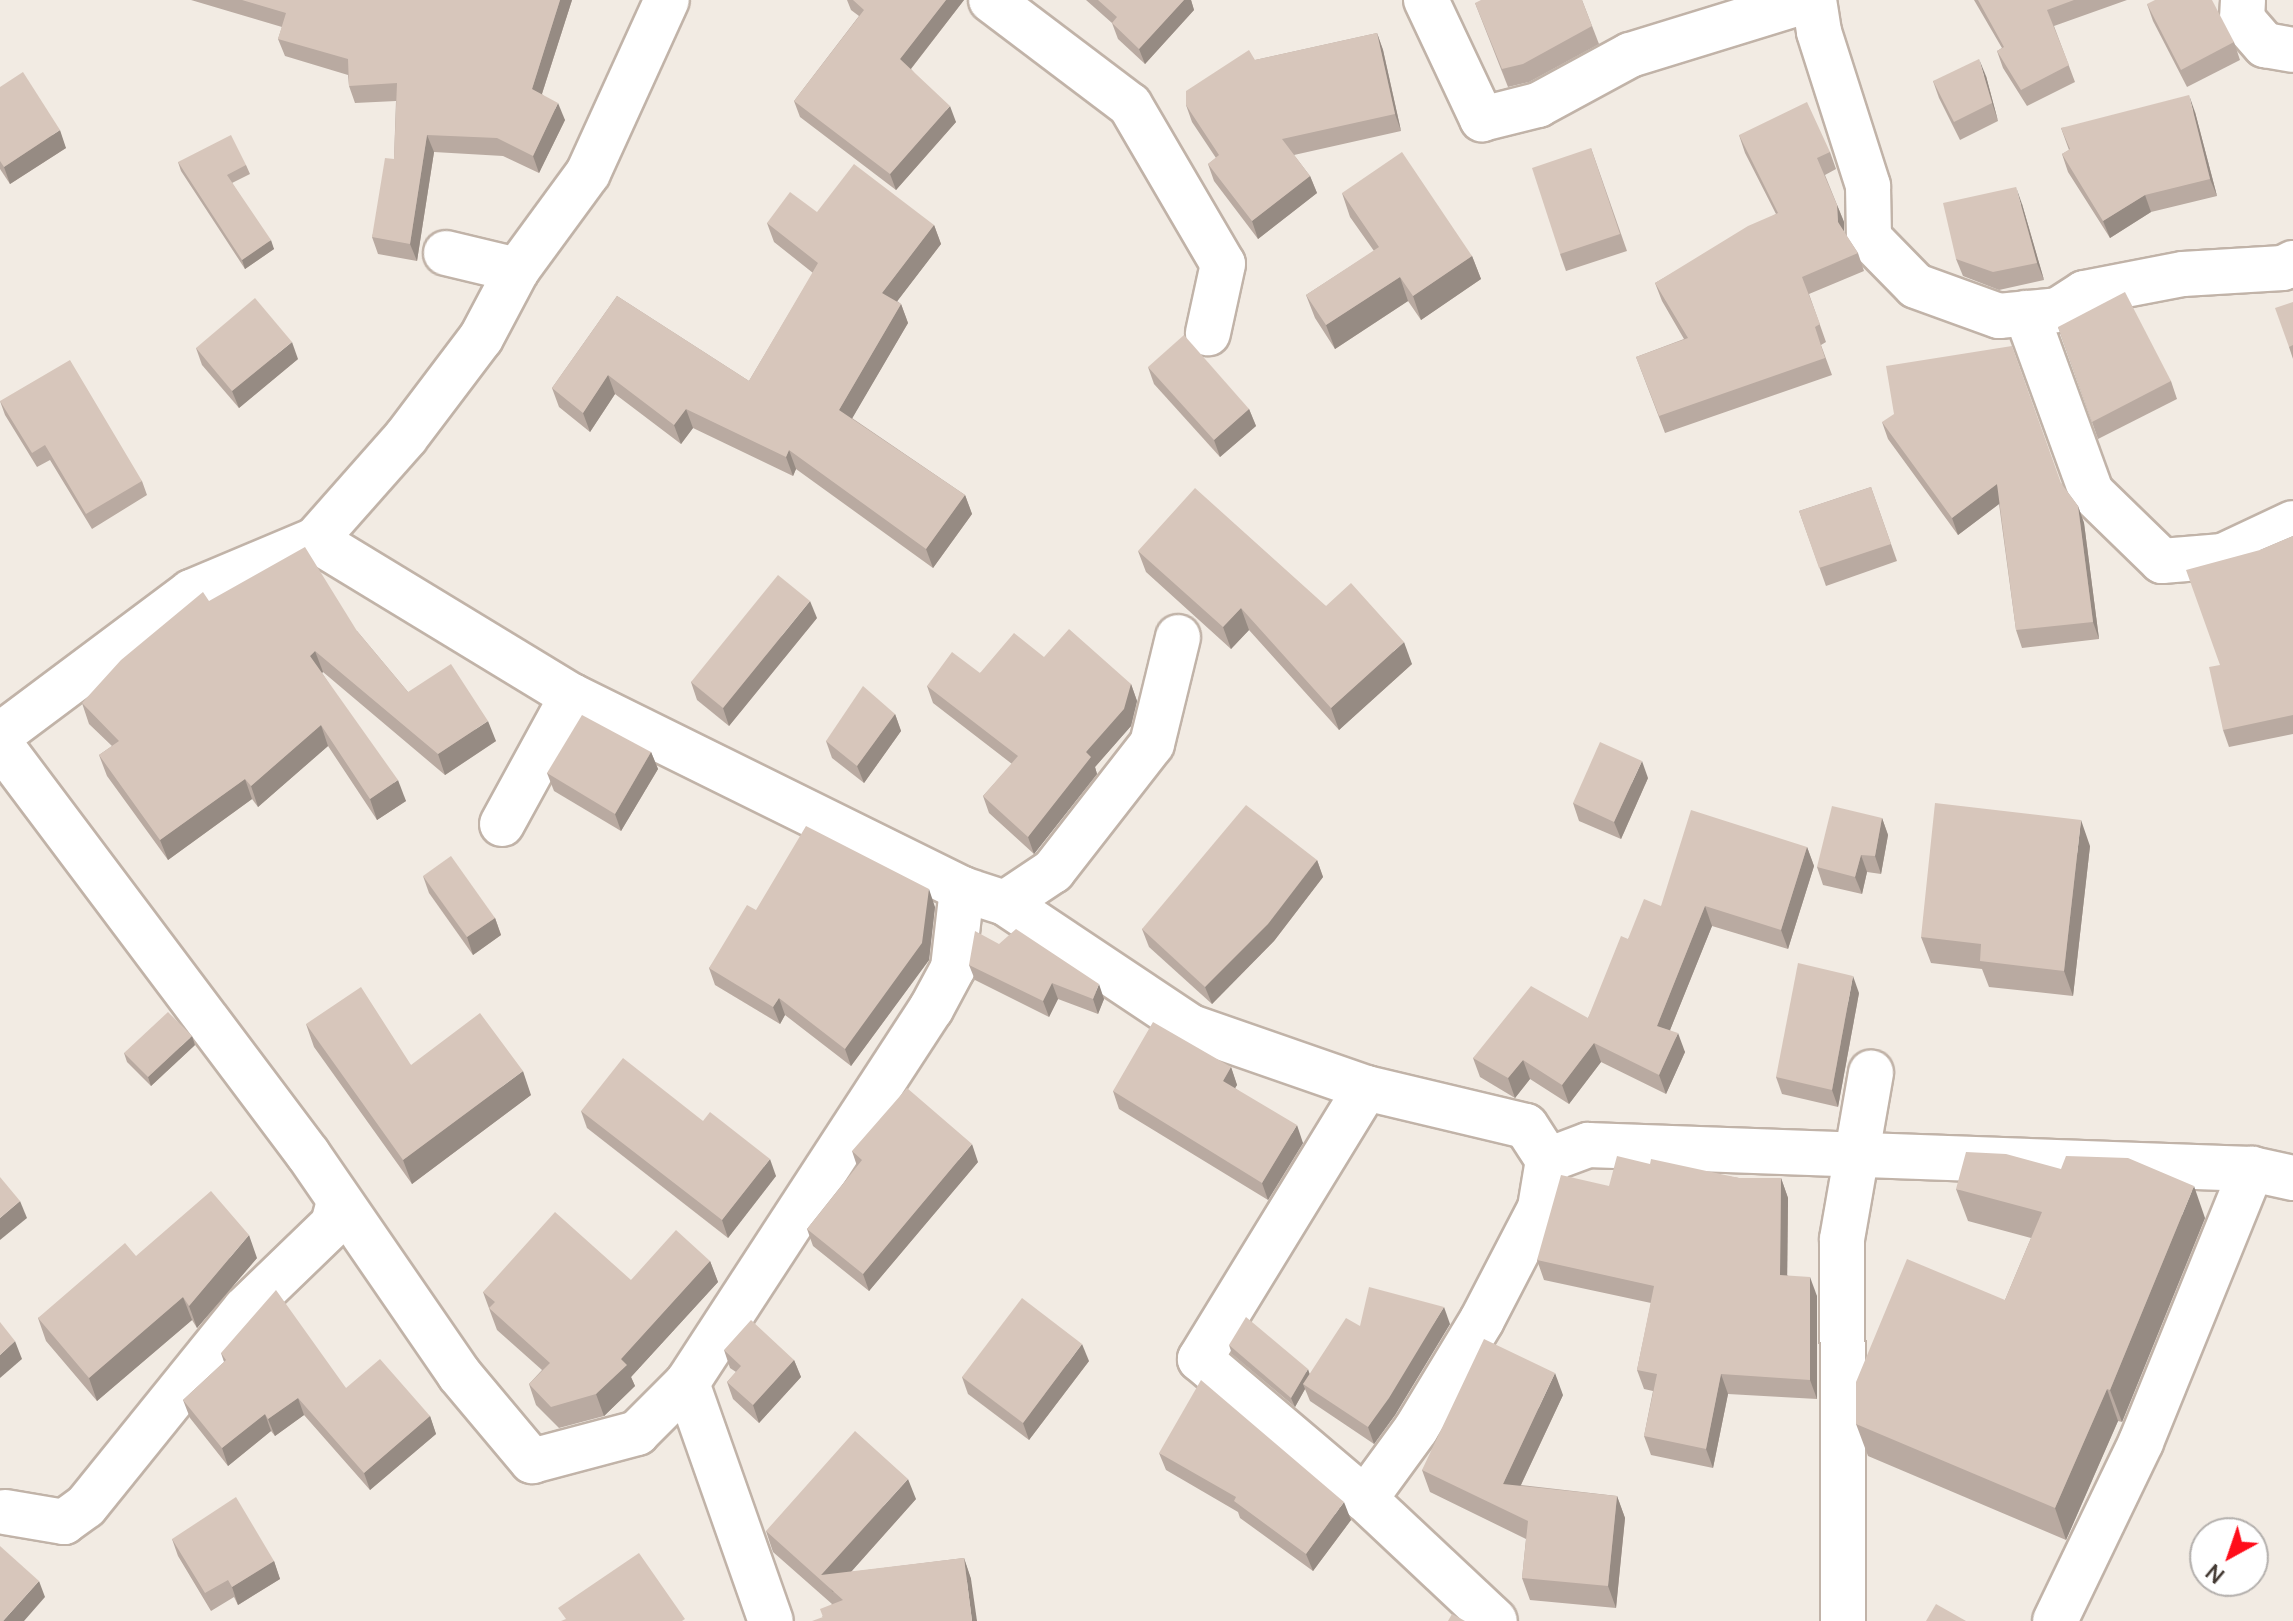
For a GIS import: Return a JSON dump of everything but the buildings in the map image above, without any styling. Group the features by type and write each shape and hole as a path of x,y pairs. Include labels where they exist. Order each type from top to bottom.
{"street":[{"path":"991,0 1130,105 1223,264 1208,333"},
{"path":"1426,0 1482,119 1538,105 1630,55 1812,0 1819,32 1868,186 1869,238 1916,286 1999,316 2058,310 2084,293 2140,282 2283,268 2293,263"},
{"path":"2243,0 2242,19 2265,45 2293,50"},
{"path":"0,735 191,592 315,540 406,437 472,350 517,270 588,173 657,4"},
{"path":"446,253 517,270"},
{"path":"2026,313 2091,492 2162,561 2223,556 2293,523"},
{"path":"315,540 572,696 962,889 1005,903 1191,1027 1366,1088 1526,1126 1548,1160 1540,1208 1482,1320 1416,1429 1365,1499"},
{"path":"1005,903 1053,871 1152,744 1178,637"},
{"path":"502,824 572,696"},
{"path":"0,744 339,1202 459,1374 532,1461 637,1433 687,1383 931,1009 953,968 962,889"},
{"path":"1843,1621 1842,1239 1871,1073"},
{"path":"1366,1088 1200,1359 1365,1499 1495,1621"},
{"path":"1548,1160 1588,1145 2273,1173 2055,1621"},
{"path":"5,1512 42,1522 64,1522 86,1506 245,1309 333,1224 339,1202"},
{"path":"687,1383 771,1621"}]}
